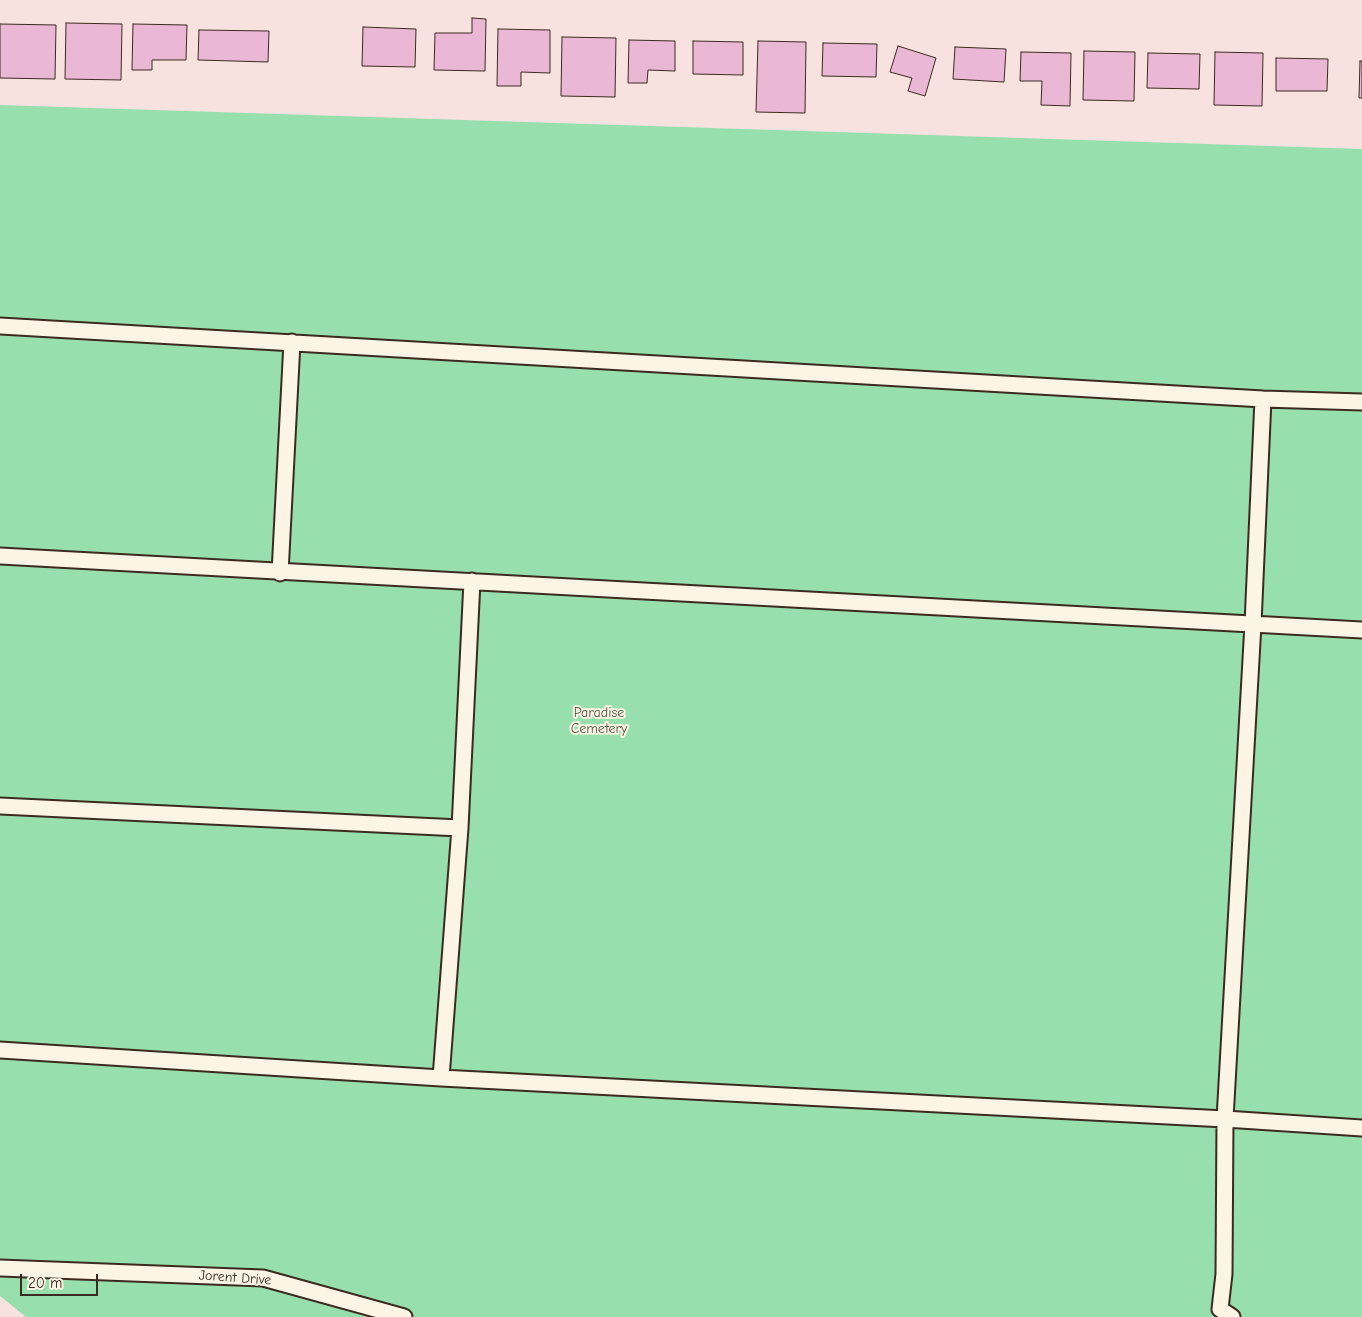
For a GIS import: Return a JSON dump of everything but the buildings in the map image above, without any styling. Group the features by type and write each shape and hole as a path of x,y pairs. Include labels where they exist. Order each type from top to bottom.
{"lane":[{"path":"0,326 1263,399 1362,402"},
{"path":"280,573 292,342"},
{"path":"1220,1314 1224,1274 1226,1119 1253,624 1263,399"},
{"path":"0,556 280,573 472,581 1362,630"},
{"path":"441,1078 460,828 472,581"},
{"path":"0,806 460,828"},
{"path":"0,1050 441,1078 1226,1119 1362,1128"},
{"name":"Jorent Drive","path":"0,1268 263,1278 404,1317"}],"green space":[{"name":"Paradise Cemetery","path":"0,105 1362,149 1362,1317 26,1317 0,1296"}]}
